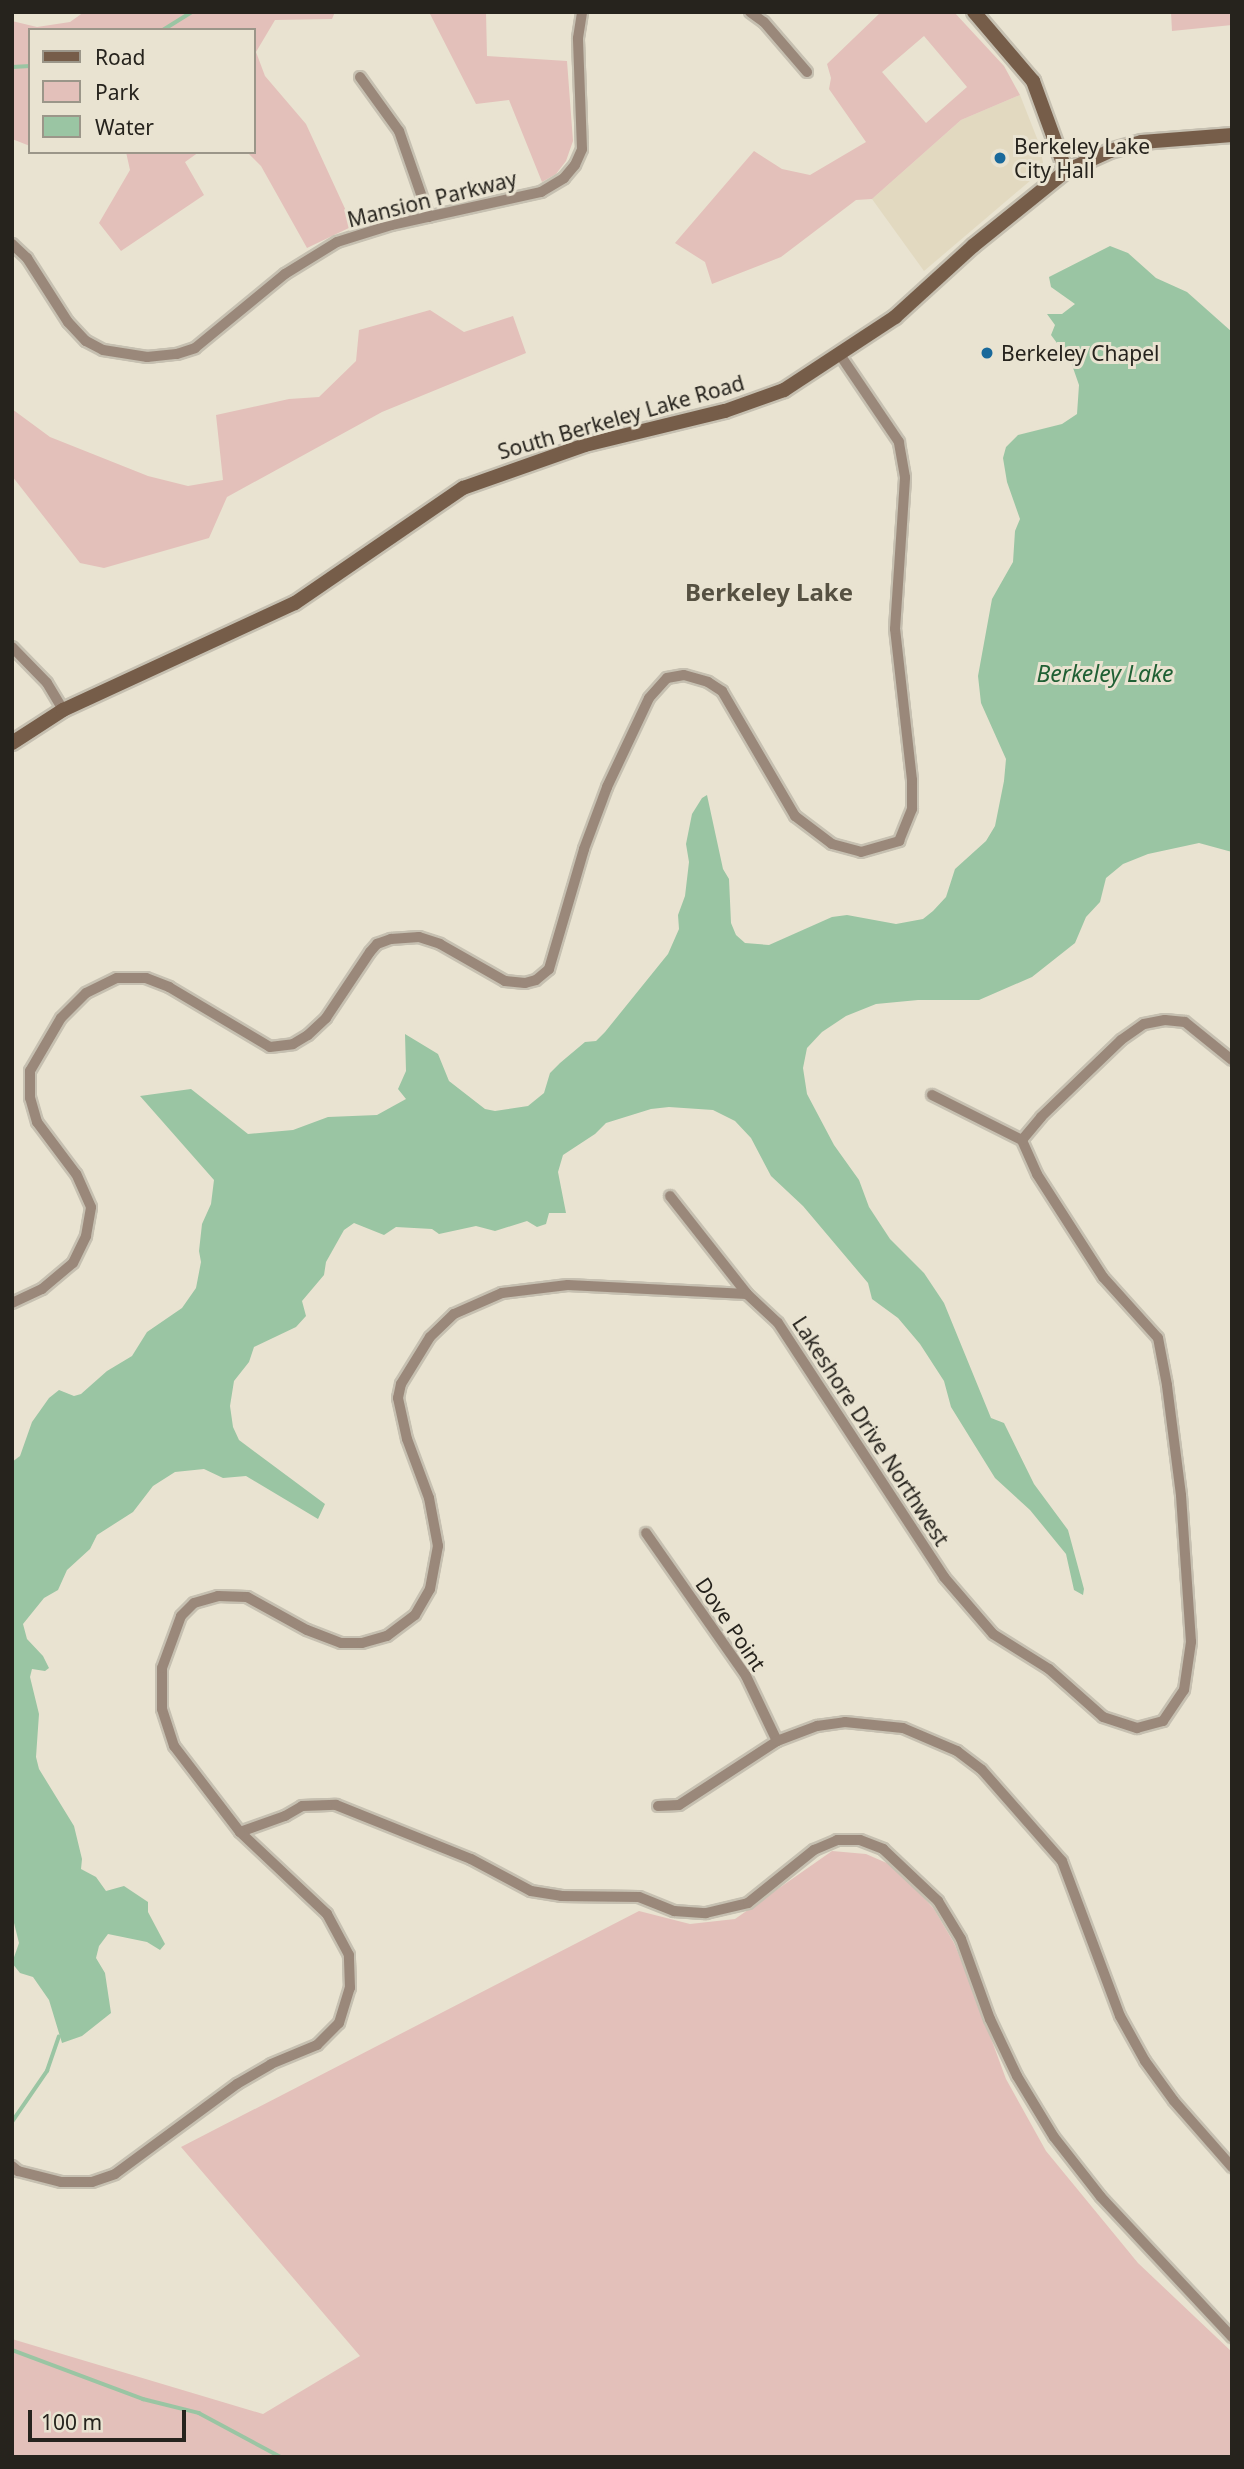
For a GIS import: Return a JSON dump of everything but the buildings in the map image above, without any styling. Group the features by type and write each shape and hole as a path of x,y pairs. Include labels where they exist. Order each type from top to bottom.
{"street":[{"name":"Mansion Parkway","path":"12,244 27,258 79,336 103,350 147,357 177,354 195,348 285,274 337,242 379,228 541,192 564,178 575,165 582,149 578,38 582,12"},
{"path":"750,12 764,22 807,72"},
{"path":"974,12 1033,81 1066,171"},
{"path":"360,77 398,131 429,217"},
{"name":"South Berkeley Lake Road","path":"12,743 63,710 295,603 463,488 560,453 725,411 784,390 895,317 973,246 1066,171 1110,151 1142,142 1232,135"},
{"path":"12,1303 42,1289 73,1263 86,1237 90,1207 76,1174 37,1122 30,1098 30,1071 61,1018 86,993 117,978 146,978 169,987 270,1048 293,1044 308,1035 326,1018 370,952 377,944 391,939 419,937 440,944 505,981 525,983 536,980 549,969 584,849 607,787 649,698 667,678 684,675 708,682 722,691 795,816 832,844 861,852 899,841 912,809 895,629 905,477 899,442 840,355"},
{"path":"12,647 47,683 63,710"},
{"path":"932,1095 1022,1140 1041,1116 1121,1040 1144,1024 1165,1020 1185,1022 1232,1060"},
{"name":"Lakeshore Drive Northwest","path":"670,1196 747,1294 778,1323 944,1577 993,1634 1049,1669 1103,1717 1137,1728 1163,1721 1184,1690 1191,1642 1181,1495 1158,1338 1103,1277 1037,1174 1022,1140"},
{"path":"12,2166 18,2171 61,2182 92,2182 115,2174 237,2084 271,2064 317,2045 339,2023 350,1988 349,1955 327,1914 240,1832 174,1745 162,1709 162,1668 180,1616 194,1603 218,1596 247,1597 307,1630 341,1643 362,1643 387,1636 415,1615 430,1589 438,1546 429,1498 407,1438 398,1398 411,1364 430,1337 454,1314 502,1293 568,1284 747,1294"},
{"name":"Dove Point","path":"646,1533 746,1676 777,1741"},
{"path":"657,1806 679,1805 777,1741 817,1726 869,1723 903,1728 931,1738 982,1770 1062,1861 1110,1991 1145,2061 1174,2101 1232,2167"},
{"path":"240,1832 273,1821 302,1806 336,1805 471,1859 531,1891 561,1896 639,1897 674,1910 706,1913 748,1903 814,1850 837,1840 860,1840 883,1849 938,1901 961,1940 990,2019 1017,2076 1054,2137 1101,2197 1232,2337"}],"shaded area":[{"path":"1020,95 1040,146 1044,169 924,271 872,199 961,120"}],"green space":[{"path":"84,12 335,12 332,19 275,20 256,52 256,28 28,28 28,145 12,139 12,21 37,27 70,22"},
{"path":"429,12 486,12 487,56 567,61 573,141 566,161 556,174 542,182 509,100 476,104"},
{"path":"881,12 954,12 1004,66 1020,95 961,120 872,199 856,200 781,257 712,284 705,262 675,243 754,151 782,169 810,175 866,142 829,89 831,78 827,64","holes":["924,36 967,87 926,123 882,72"]},
{"path":"1171,12 1232,12 1232,25 1172,31"},
{"path":"256,52 265,76 306,124 353,226 307,248 261,166 249,154 256,154"},
{"path":"126,154 196,154 185,162 204,195 121,251 99,223 130,170"},
{"path":"430,310 464,332 513,316 526,353 382,412 227,497 209,538 104,568 80,563 12,476 12,409 50,437 148,476 188,486 223,480 216,415 289,399 319,397 356,361 359,330"},
{"path":"832,1851 866,1854 896,1867 934,1909 954,1943 1006,2079 1046,2151 1138,2263 1232,2352 1232,2457 12,2457 12,2339 263,2414 360,2356 181,2147 639,1911 690,1924 735,1919"}],"water":[{"name":"Berkeley Lake","path":"1110,246 1128,253 1156,278 1187,292 1232,332 1232,852 1199,843 1148,854 1123,864 1106,878 1100,902 1086,917 1075,943 1032,977 979,1000 918,1000 876,1004 846,1016 822,1032 807,1048 803,1068 807,1094 834,1145 859,1180 869,1207 890,1239 924,1273 944,1303 991,1418 1004,1423 1034,1484 1068,1530 1084,1589 1083,1595 1074,1590 1066,1554 1030,1510 995,1478 951,1407 944,1381 920,1344 898,1318 872,1299 868,1283 803,1206 771,1176 751,1138 735,1121 713,1110 669,1107 651,1109 606,1123 595,1134 563,1155 558,1172 566,1213 549,1213 546,1224 537,1227 527,1221 495,1231 476,1226 439,1234 432,1229 396,1227 384,1235 354,1223 344,1230 326,1262 324,1275 302,1301 306,1316 296,1327 254,1347 249,1362 234,1381 230,1406 233,1427 239,1440 325,1504 318,1519 246,1476 223,1478 204,1469 175,1472 153,1486 133,1512 97,1535 90,1549 67,1570 58,1590 44,1598 23,1624 27,1639 43,1656 49,1668 45,1671 32,1669 30,1677 39,1714 36,1757 39,1769 74,1826 82,1859 81,1869 96,1877 106,1891 124,1886 148,1902 148,1912 165,1944 160,1950 147,1942 108,1934 99,1946 96,1958 105,1973 111,2013 82,2036 62,2043 49,2000 33,1977 20,1973 12,1963 19,1943 12,1915 12,1462 20,1456 32,1422 49,1398 59,1390 74,1396 81,1394 107,1371 132,1356 147,1332 182,1308 196,1288 201,1262 199,1251 202,1224 211,1204 214,1180 140,1096 191,1089 248,1134 293,1130 328,1117 377,1115 406,1099 398,1089 406,1071 405,1034 438,1054 449,1081 485,1109 495,1111 528,1106 544,1093 550,1073 560,1063 585,1042 596,1041 605,1032 668,954 679,929 678,915 685,896 689,862 686,844 692,814 707,795 723,869 729,879 731,923 736,935 745,943 769,945 832,917 847,915 896,924 923,919 933,911 946,897 955,869 986,841 995,826 1004,781 1006,759 981,703 978,676 992,599 1013,562 1015,531 1020,519 1007,482 1003,458 1006,447 1018,435 1062,424 1077,414 1079,385 1071,362 1051,335 1055,325 1047,314 1062,314 1075,304 1051,287 1049,277"}],"waterway":[{"path":"166,28 192,12"},
{"path":"12,67 28,66"},
{"path":"12,2122 47,2071 59,2037"},
{"path":"12,2350 143,2399 199,2413 281,2457"}],"place":[{"name":"Berkeley Lake City Hall","path":"1000,158"},
{"name":"Berkeley Chapel","path":"987,353"}],"district":[{"name":"Berkeley Lake","path":"769,592"}]}
